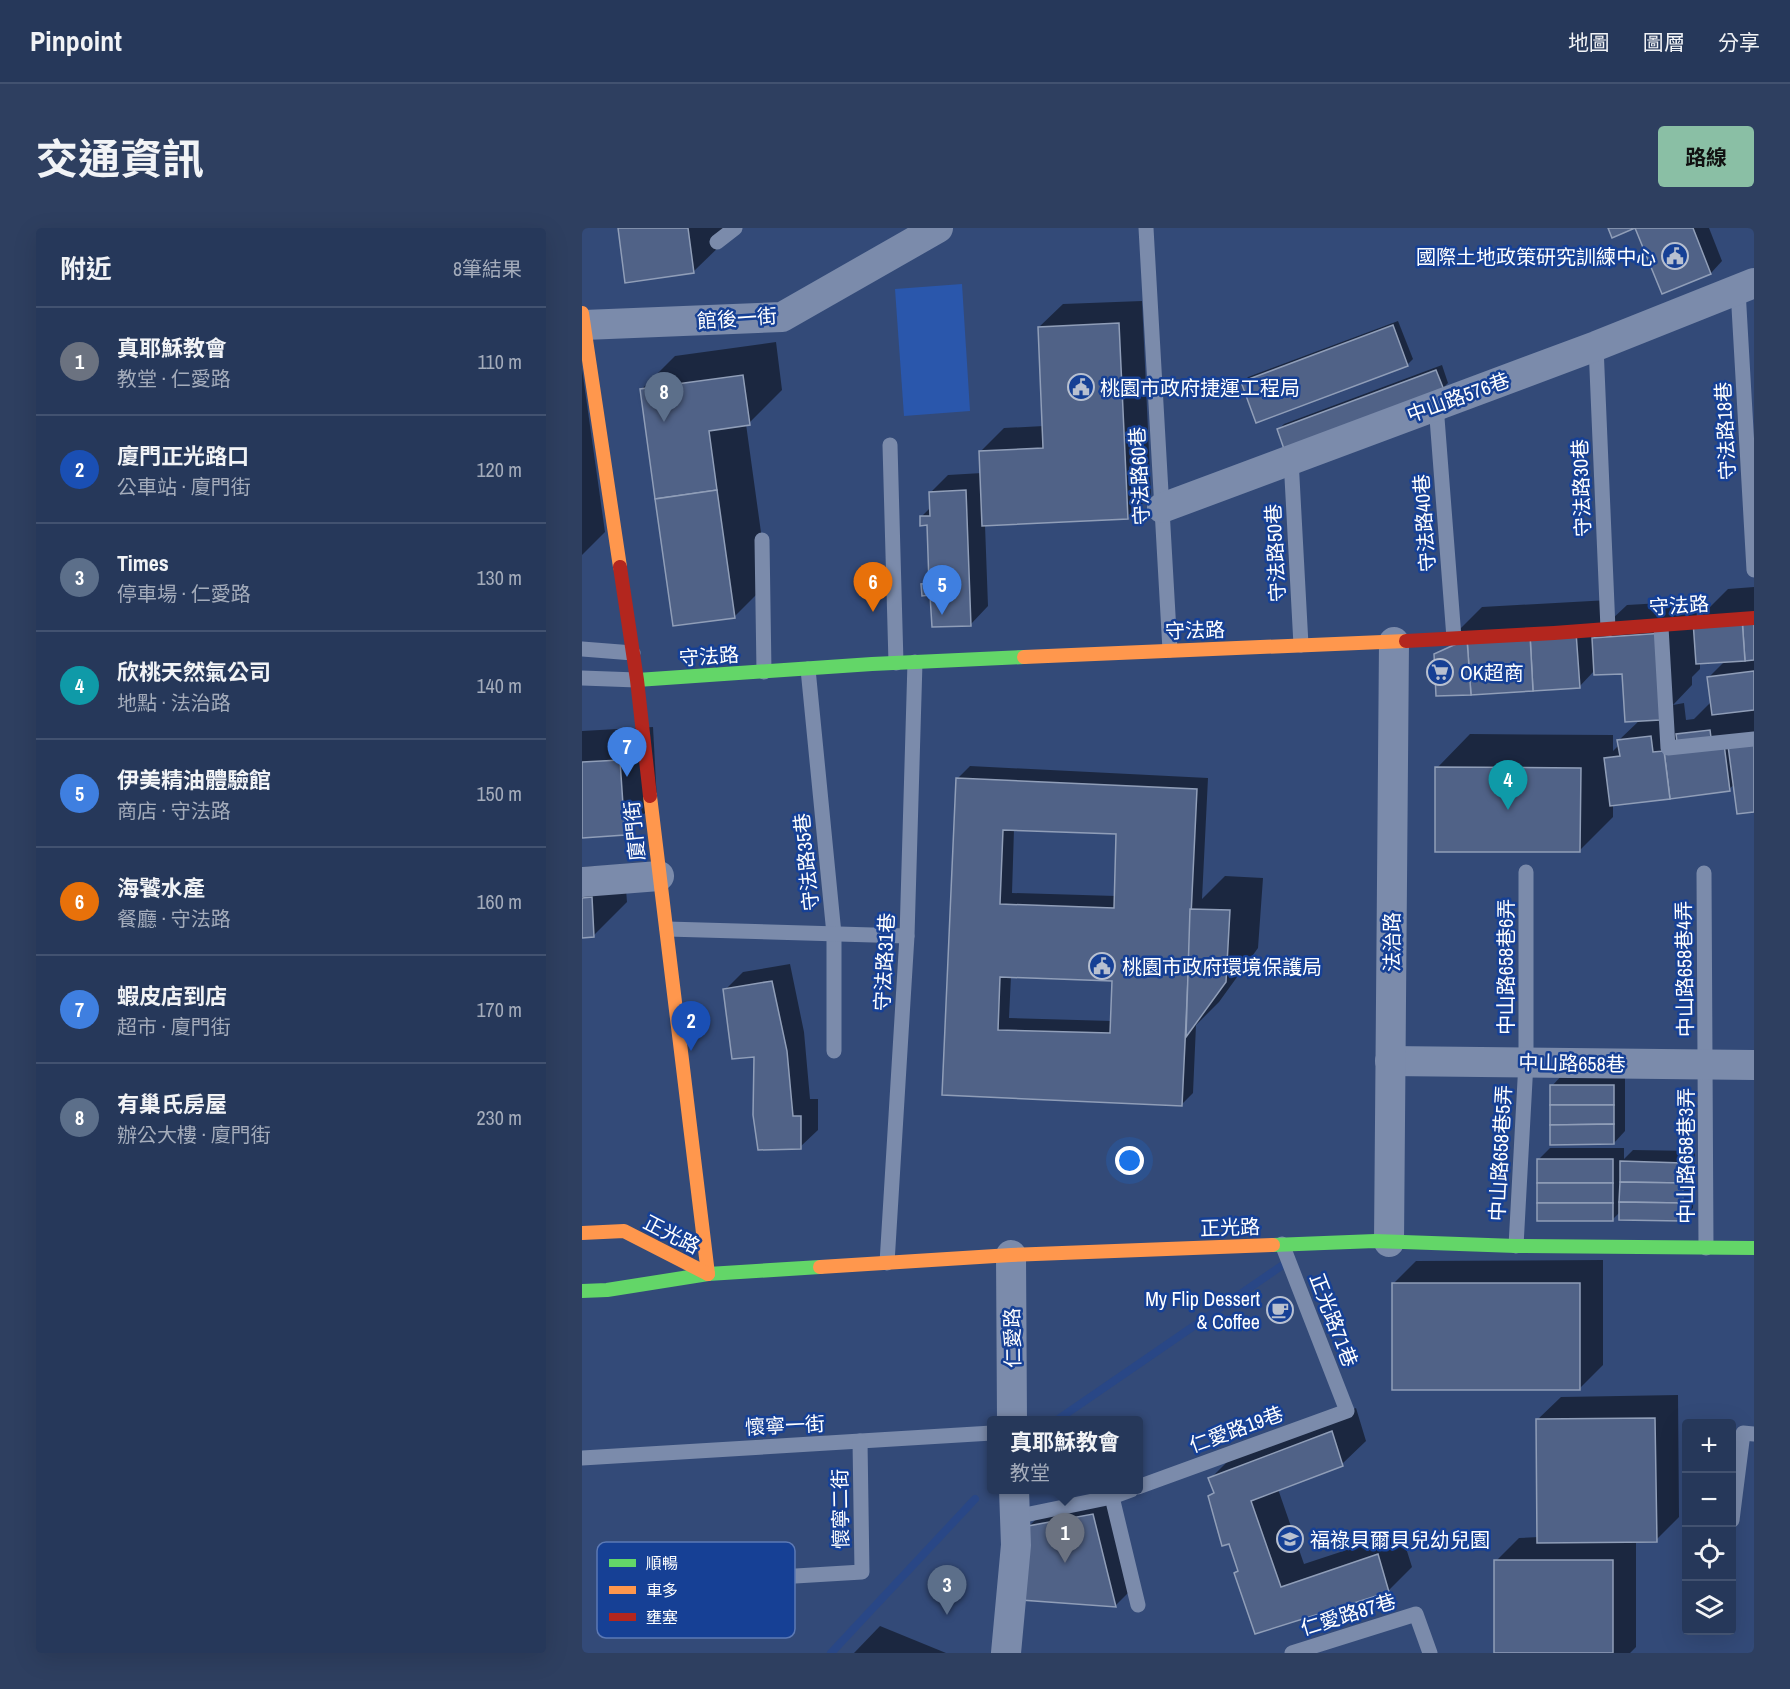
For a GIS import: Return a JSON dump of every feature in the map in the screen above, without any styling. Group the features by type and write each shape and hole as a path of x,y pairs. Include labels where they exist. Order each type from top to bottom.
{"street":[{"name":"館後一街","path":"583,321 782,317 938,228"},
{"name":"中山路576巷","path":"1162,508 1596,346 1746,287"},
{"name":"廈門街","path":"583,321 637,680 708,1274"},
{"name":"守法路","path":"637,680 915,662 1394,642 1661,627 1754,618"},
{"name":"法治路","path":"1389,1242 1394,642"},
{"path":"582,882 659,876"},
{"name":"中山路658巷","path":"1390,1061 1754,1065"},
{"name":"正光路","path":"582,1233 624,1231 708,1274"},
{"name":"正光路","path":"582,1291 607,1290 708,1274 1011,1255 1282,1244 1374,1241 1516,1246 1754,1248"},
{"name":"仁愛路","path":"1011,1255 1012,1416"},
{"path":"1006,1653 1016,1545 1015,1503"}],"lane":[{"path":"717,242 735,228"},
{"name":"守法路60巷","path":"1146,228 1170,650"},
{"name":"守法路18巷","path":"1746,287 1754,570"},
{"name":"守法路30巷","path":"1596,346 1608,629"},
{"name":"守法路40巷","path":"1436,405 1454,638"},
{"path":"890,445 896,663"},
{"name":"守法路50巷","path":"1291,459 1301,645"},
{"path":"762,540 764,672"},
{"path":"1661,627 1668,748 1754,739"},
{"path":"582,649 633,652"},
{"name":"守法路31巷","path":"887,1263 907,936 915,662"},
{"name":"守法路35巷","path":"808,669 834,934 834,1051"},
{"path":"582,678 637,680"},
{"name":"中山路658巷6弄","path":"1526,872 1526,1062"},
{"name":"中山路658巷4弄","path":"1704,873 1707,1064"},
{"path":"667,929 907,936"},
{"name":"中山路658巷5弄","path":"1516,1246 1526,1062"},
{"name":"中山路658巷3弄","path":"1706,1248 1707,1064"},
{"name":"正光路71巷","path":"1282,1244 1347,1411"},
{"name":"仁愛路19巷","path":"1143,1485 1347,1411"},
{"name":"懷寧一街","path":"582,1458 987,1433"},
{"path":"1736,1484 1743,1433 1754,1434"},
{"name":"懷寧二街","path":"795,1576 861,1572 860,1441"},
{"path":"1015,1503 1112,1497 1120,1494"},
{"path":"1112,1497 1137,1605"},
{"name":"仁愛路87巷","path":"1292,1653 1416,1614 1430,1653"}],"shaded area":[{"path":"962,284 970,411 904,416 895,289"}],"building":[{"path":"618,228 688,228 694,273 625,283"},
{"path":"1608,228 1635,228 1612,238"},
{"name":"國際土地政策研究訓練中心","path":"1635,228 1693,228 1711,274 1662,294"},
{"name":"桃園市政府捷運工程局","path":"1119,323 1128,519 982,526 979,451 1043,448 1038,327"},
{"path":"1393,325 1408,366 1256,423 1241,382"},
{"path":"1436,370 1444,390 1284,449 1277,429"},
{"path":"743,375 750,425 709,431 717,490 655,499 640,389"},
{"path":"717,490 735,618 673,626 655,499"},
{"path":"966,490 971,626 932,627 930,595 922,596 921,584 929,583 927,525 920,526 920,516 930,516 929,492"},
{"path":"1754,617 1754,660 1745,661 1742,618"},
{"path":"1742,618 1745,661 1696,664 1693,621"},
{"path":"1576,632 1580,688 1533,691 1530,635"},
{"path":"1664,633 1660,720 1625,722 1622,674 1594,675 1592,638"},
{"path":"1530,635 1533,691 1471,695 1467,639"},
{"path":"1467,639 1471,695 1436,696 1434,654"},
{"path":"1754,671 1754,710 1712,715 1707,677"},
{"path":"1710,730 1712,745 1724,744 1730,791 1670,799 1664,751 1678,749 1676,734"},
{"path":"1754,734 1754,812 1737,814 1727,738"},
{"path":"1651,736 1653,752 1664,751 1670,799 1610,806 1604,758 1620,756 1617,740"},
{"path":"620,760 625,835 582,838 582,762"},
{"path":"1435,767 1581,768 1580,852 1435,852"},
{"path":"956,778 1197,789 1182,1106 942,1095","holes":["1003,830 1116,834 1114,908 1000,904","1000,977 1112,981 1110,1033 998,1030"]},
{"path":"592,897 594,937 582,938 582,898"},
{"path":"1190,909 1230,910 1226,982 1186,1037"},
{"path":"772,981 787,1051 793,1116 801,1116 801,1149 758,1150 753,1115 754,1057 732,1059 723,989"},
{"path":"1550,1085 1614,1085 1614,1105 1550,1105"},
{"path":"1550,1105 1614,1105 1614,1124 1550,1125"},
{"path":"1614,1124 1614,1144 1550,1145 1550,1125"},
{"path":"1537,1159 1613,1159 1613,1183 1537,1183"},
{"path":"1620,1161 1683,1163 1683,1183 1620,1182"},
{"path":"1620,1182 1683,1183 1683,1203 1619,1202"},
{"path":"1537,1183 1613,1183 1613,1203 1537,1203"},
{"path":"1619,1202 1683,1203 1682,1221 1619,1220"},
{"path":"1537,1203 1613,1203 1613,1221 1537,1221"},
{"path":"1392,1283 1580,1283 1580,1390 1392,1390"},
{"path":"1655,1418 1657,1542 1537,1543 1536,1419"},
{"path":"1332,1431 1343,1466 1251,1501 1281,1587 1378,1554 1389,1592 1255,1634 1234,1573 1238,1571 1229,1544 1222,1546 1208,1496 1214,1493 1208,1478"},
{"path":"1093,1514 1116,1607 1021,1600 1028,1526"},
{"path":"1494,1560 1613,1560 1613,1653 1494,1653"}],"waterway":[{"path":"1063,1416 1290,1260"},
{"path":"831,1653 975,1499"}],"traffic: fast":[{"path":"637,680 872,664 1024,657"},
{"path":"1273,1245 1375,1241 1516,1246 1754,1248"},
{"path":"582,1291 607,1290 708,1274 820,1267"}],"traffic: slow":[{"path":"582,313 620,567"},
{"path":"1024,657 1406,641"},
{"path":"650,796 708,1274"},
{"path":"582,1233 624,1231 708,1274"},
{"path":"820,1267 1011,1255 1273,1245"}],"traffic: jam":[{"path":"620,567 637,680 650,796"},
{"path":"1406,641 1754,618"}],"place":[{"name":"國際土地政策研究訓練中心","path":"1675,256"},
{"name":"桃園市政府捷運工程局","path":"1081,387"},
{"name":"有巢氏房屋","path":"664,422"},
{"name":"海饕水產","path":"873,612"},
{"name":"伊美精油體驗館","path":"942,615"},
{"name":"OK超商","path":"1440,672"},
{"name":"蝦皮店到店","path":"627,777"},
{"name":"欣桃天然氣公司","path":"1508,810"},
{"name":"桃園市政府環境保護局","path":"1102,966"},
{"name":"廈門正光路口","path":"691,1051"},
{"name":"My Flip Dessert & Coffee","path":"1280,1310"},
{"name":"福祿貝爾貝兒幼兒園","path":"1290,1539"},
{"name":"真耶穌教會","path":"1065,1563"},
{"name":"Times","path":"947,1615"}]}
